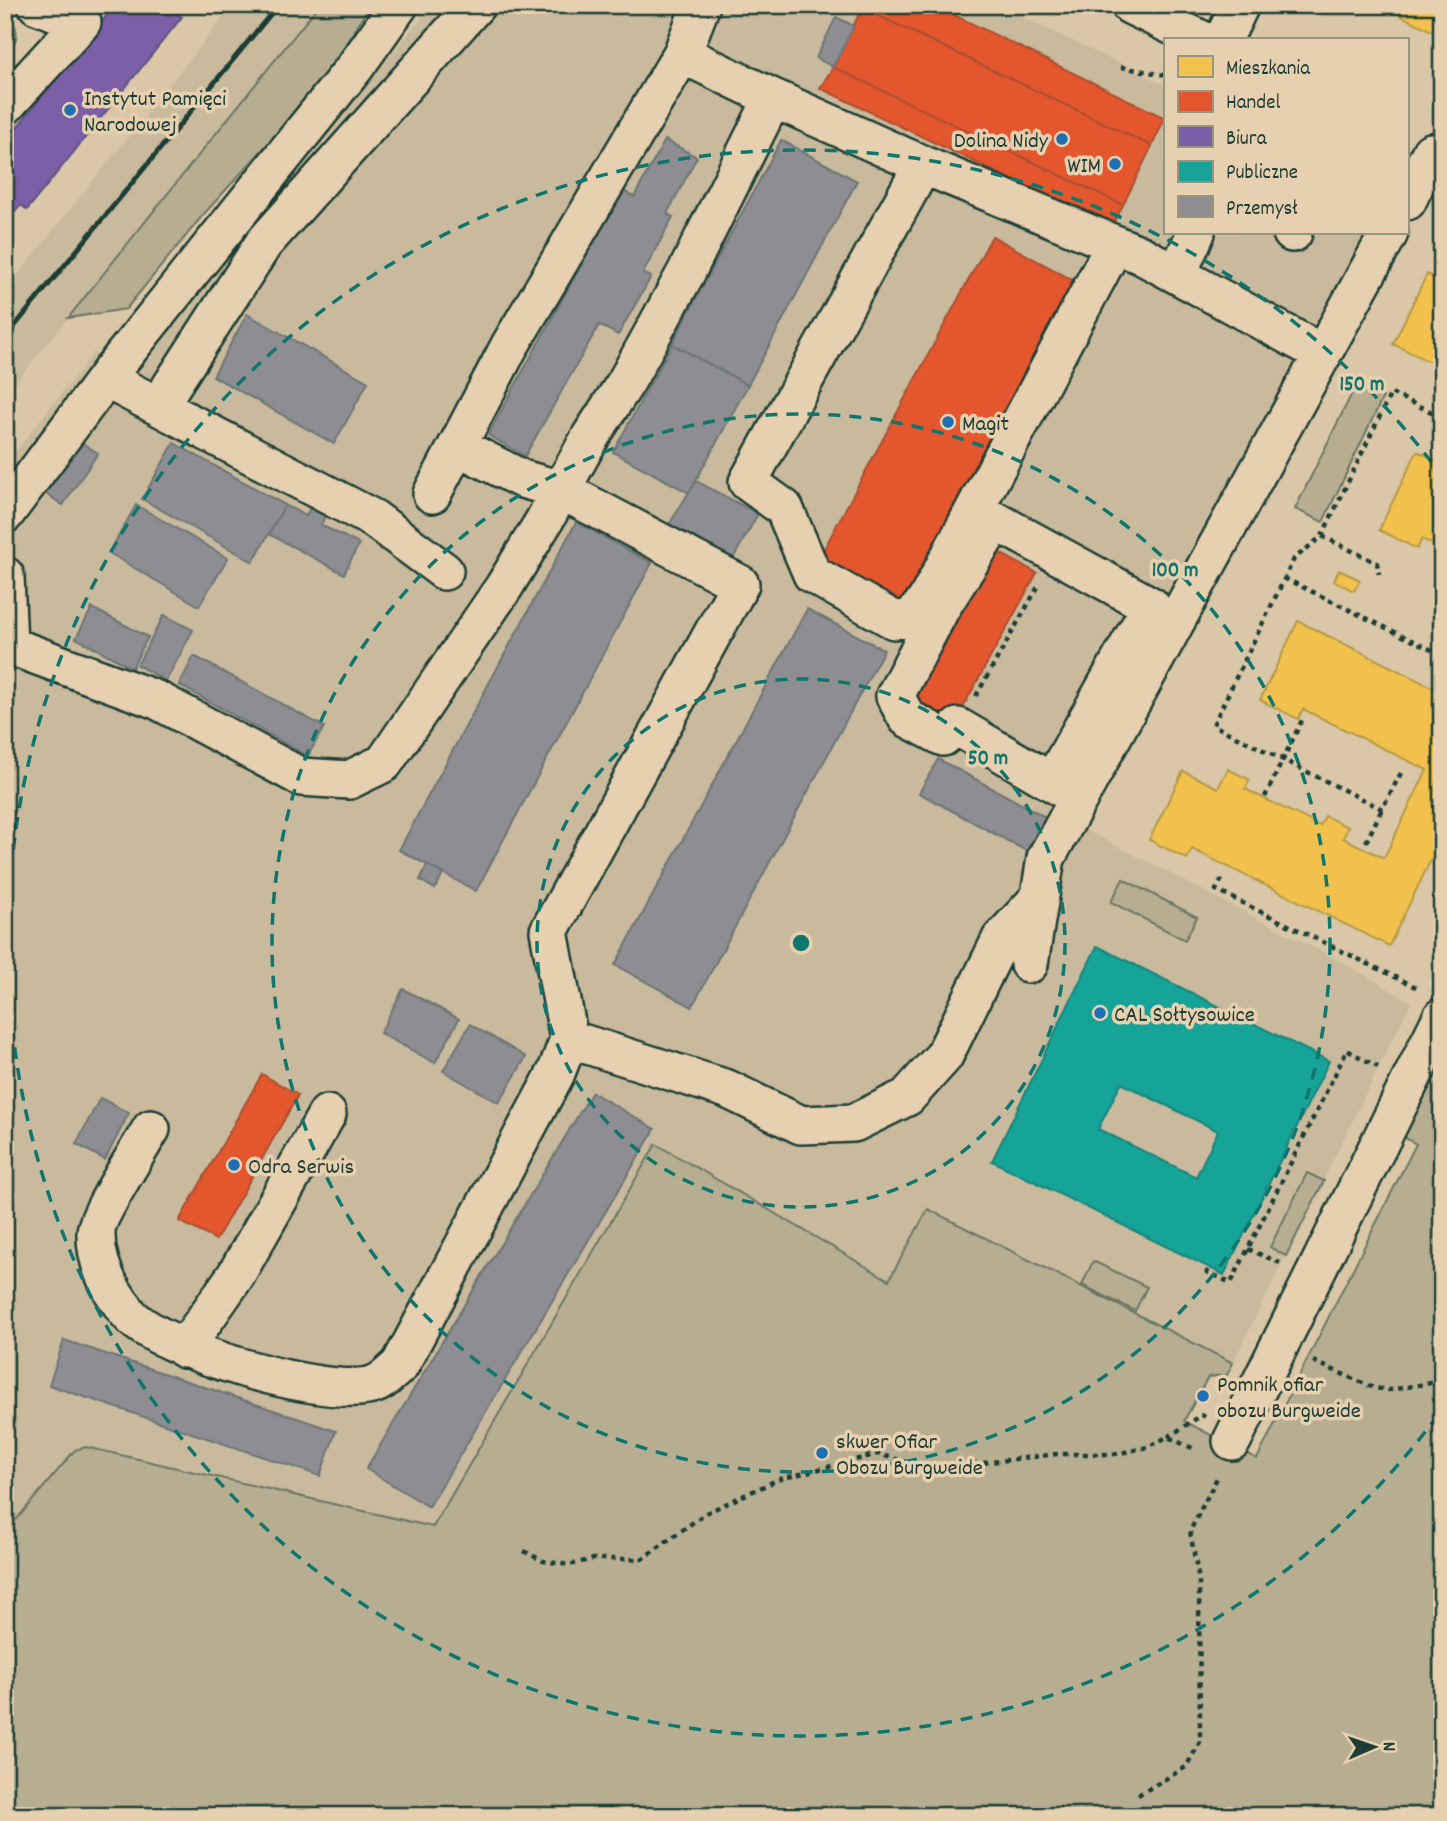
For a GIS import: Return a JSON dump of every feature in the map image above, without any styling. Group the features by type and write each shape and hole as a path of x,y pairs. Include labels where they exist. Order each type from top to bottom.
{"street":[{"path":"37,5 90,14"},
{"path":"5,514 106,379 355,67 399,5"},
{"path":"170,388 264,243 477,5"},
{"path":"432,494 509,347 682,54 701,5"},
{"path":"1130,5 1171,14 1200,38"},
{"path":"1224,38 1240,5"},
{"path":"8,99 90,14"},
{"path":"682,54 773,99 923,165 1115,244 1177,274 1323,354"},
{"path":"5,576 7,648 157,700 301,777 349,780 384,763 504,587 561,490 687,271 773,99"},
{"path":"1408,198 1426,150"},
{"path":"923,165 748,482 784,508 812,574 894,620 911,618 926,601 1115,244"},
{"path":"1177,274 1196,234"},
{"path":"1066,789 1323,354 1389,234"},
{"path":"106,379 373,519 444,571"},
{"path":"151,1129 95,1229 98,1265 130,1316 184,1349 295,1382 346,1388 376,1384 400,1365 556,1073 569,1039 549,931 740,584 561,490 522,479 457,446"},
{"path":"1029,964 1046,858 1066,789 1151,606 996,521 942,606 895,696 907,718 951,732 1066,789"},
{"path":"569,1039 727,1088 801,1125 854,1123 907,1097 944,1056 1001,939 1040,897"},
{"path":"1222,1440 1279,1345 1409,1083 1436,1005"},
{"path":"184,1349 236,1275 327,1114"}],"path":[{"path":"1121,67 1164,75"},
{"path":"1382,809 1213,725 1294,559 1322,536 1391,393 1442,416"},
{"path":"1322,536 1377,564 1380,574"},
{"path":"951,732 1045,574"},
{"path":"1284,578 1442,655"},
{"path":"1265,797 1302,720"},
{"path":"1366,842 1401,773"},
{"path":"1222,879 1216,890 1436,1005"},
{"path":"1205,1271 1231,1283 1347,1050 1409,1083"},
{"path":"1248,1249 1282,1265"},
{"path":"1279,1345 1374,1388 1390,1391 1442,1381"},
{"path":"524,1551 543,1562 570,1565 593,1559 642,1559 706,1513 777,1480 878,1454 910,1463 950,1466 1057,1454 1116,1454 1147,1447 1202,1415 1222,1440"},
{"path":"1167,1437 1222,1440"},
{"path":"1138,1795 1186,1767 1200,1742 1199,1581 1191,1531 1222,1440"}],"shaded area":[{"path":"233,5 319,5 5,396 5,291"},
{"path":"319,5 370,5 321,85 203,215 126,309 68,318"},
{"path":"432,5 997,5 1164,85 1164,234 1374,234 1051,812 1346,964 1411,1002 1233,1363 928,1209 890,1281 656,1145 433,1527 86,1447 75,1450 5,1533 5,465 94,352 125,380"},
{"path":"5,18 12,20 17,34 5,54"},
{"path":"1356,385 1383,397 1323,522 1295,509"},
{"path":"1123,879 1197,917 1185,940 1111,902"},
{"path":"1442,1051 1442,1816 5,1816 5,1533 75,1450 86,1447 433,1527 656,1144 889,1280 928,1209 1233,1363 1227,1375 1208,1377 1184,1421 1257,1459 1416,1144 1400,1135"},
{"path":"1307,1173 1324,1181 1286,1256 1270,1247"},
{"path":"1093,1261 1147,1287 1135,1311 1082,1285"}],"building: Mieszkania":[{"path":"1379,5 1442,5 1442,36"},
{"path":"1427,274 1442,282 1442,355 1436,353 1432,363 1393,344"},
{"path":"1417,451 1442,463 1442,549 1422,539 1417,549 1379,530"},
{"path":"1339,570 1360,580 1354,591 1334,581"},
{"path":"1298,621 1442,692 1442,837 1389,946 1192,849 1187,859 1149,840 1183,771 1218,788 1228,769 1250,780 1245,789 1320,826 1325,816 1348,827 1343,838 1384,858 1427,770 1303,709 1298,719 1260,700"}],"building: Handel":[{"path":"864,5 934,5 1164,118 1164,120 1152,146 862,8"},
{"path":"862,8 1152,146 1123,205 833,67"},
{"path":"833,67 1123,205 1111,227 820,88"},
{"name":"Magit","path":"992,236 1078,283 904,607 818,560"},
{"path":"992,549 1037,573 953,725 912,703 938,653 929,648"},
{"path":"262,1074 298,1095 216,1240 179,1221"}],"building: Biura":[{"name":"Instytut Pamięci Narodowej","path":"115,5 179,5 174,11 182,17 27,210 21,205 8,220 5,218 5,142"}],"building: Publiczne":[{"path":"1097,946 1329,1061 1224,1275 992,1161","holes":["1121,1083 1218,1131 1196,1177 1098,1129"]}],"building: Przemysł":[{"path":"836,17 854,26 833,67 816,58"},
{"path":"665,140 697,157 667,214 673,217 643,273 651,277 618,335 599,325 525,456 488,435 622,190 634,197"},
{"path":"781,140 857,181 748,385 672,344"},
{"path":"247,314 368,382 334,444 213,376"},
{"path":"672,344 748,385 689,493 613,452"},
{"path":"76,439 98,453 63,505 42,491"},
{"path":"174,443 285,505 253,562 142,499"},
{"path":"696,481 758,514 729,566 665,531"},
{"path":"313,502 328,509 321,525 359,544 344,574 269,534 285,505 306,516"},
{"path":"136,505 228,558 199,606 109,553"},
{"path":"576,522 652,563 476,891 399,850"},
{"path":"92,608 148,637 132,668 76,638"},
{"path":"807,609 884,650 692,1007 615,965"},
{"path":"164,615 193,630 166,681 137,665"},
{"path":"194,656 324,727 308,756 179,685"},
{"path":"938,759 1051,820 1032,854 919,793"},
{"path":"427,865 443,874 435,889 420,880"},
{"path":"403,989 459,1019 435,1063 380,1033"},
{"path":"470,1024 526,1057 499,1103 443,1071"},
{"path":"592,1092 655,1129 429,1507 366,1469"},
{"path":"100,1098 129,1113 105,1160 76,1144"},
{"path":"64,1340 336,1431 320,1476 49,1385"}],"railway":[{"path":"5,338 278,5"}],"place":[{"name":"Instytut Pamięci Narodowej","path":"70,110"},
{"name":"Dolina Nidy","path":"1062,139"},
{"name":"WIM","path":"1115,164"},
{"name":"Magit","path":"948,422"},
{"name":"CAL Sołtysowice","path":"1100,1013"},
{"name":"Odra Serwis","path":"234,1165"},
{"name":"Pomnik ofiar obozu Burgweide","path":"1203,1396"},
{"name":"skwer Ofiar Obozu Burgweide","path":"822,1453"}]}
